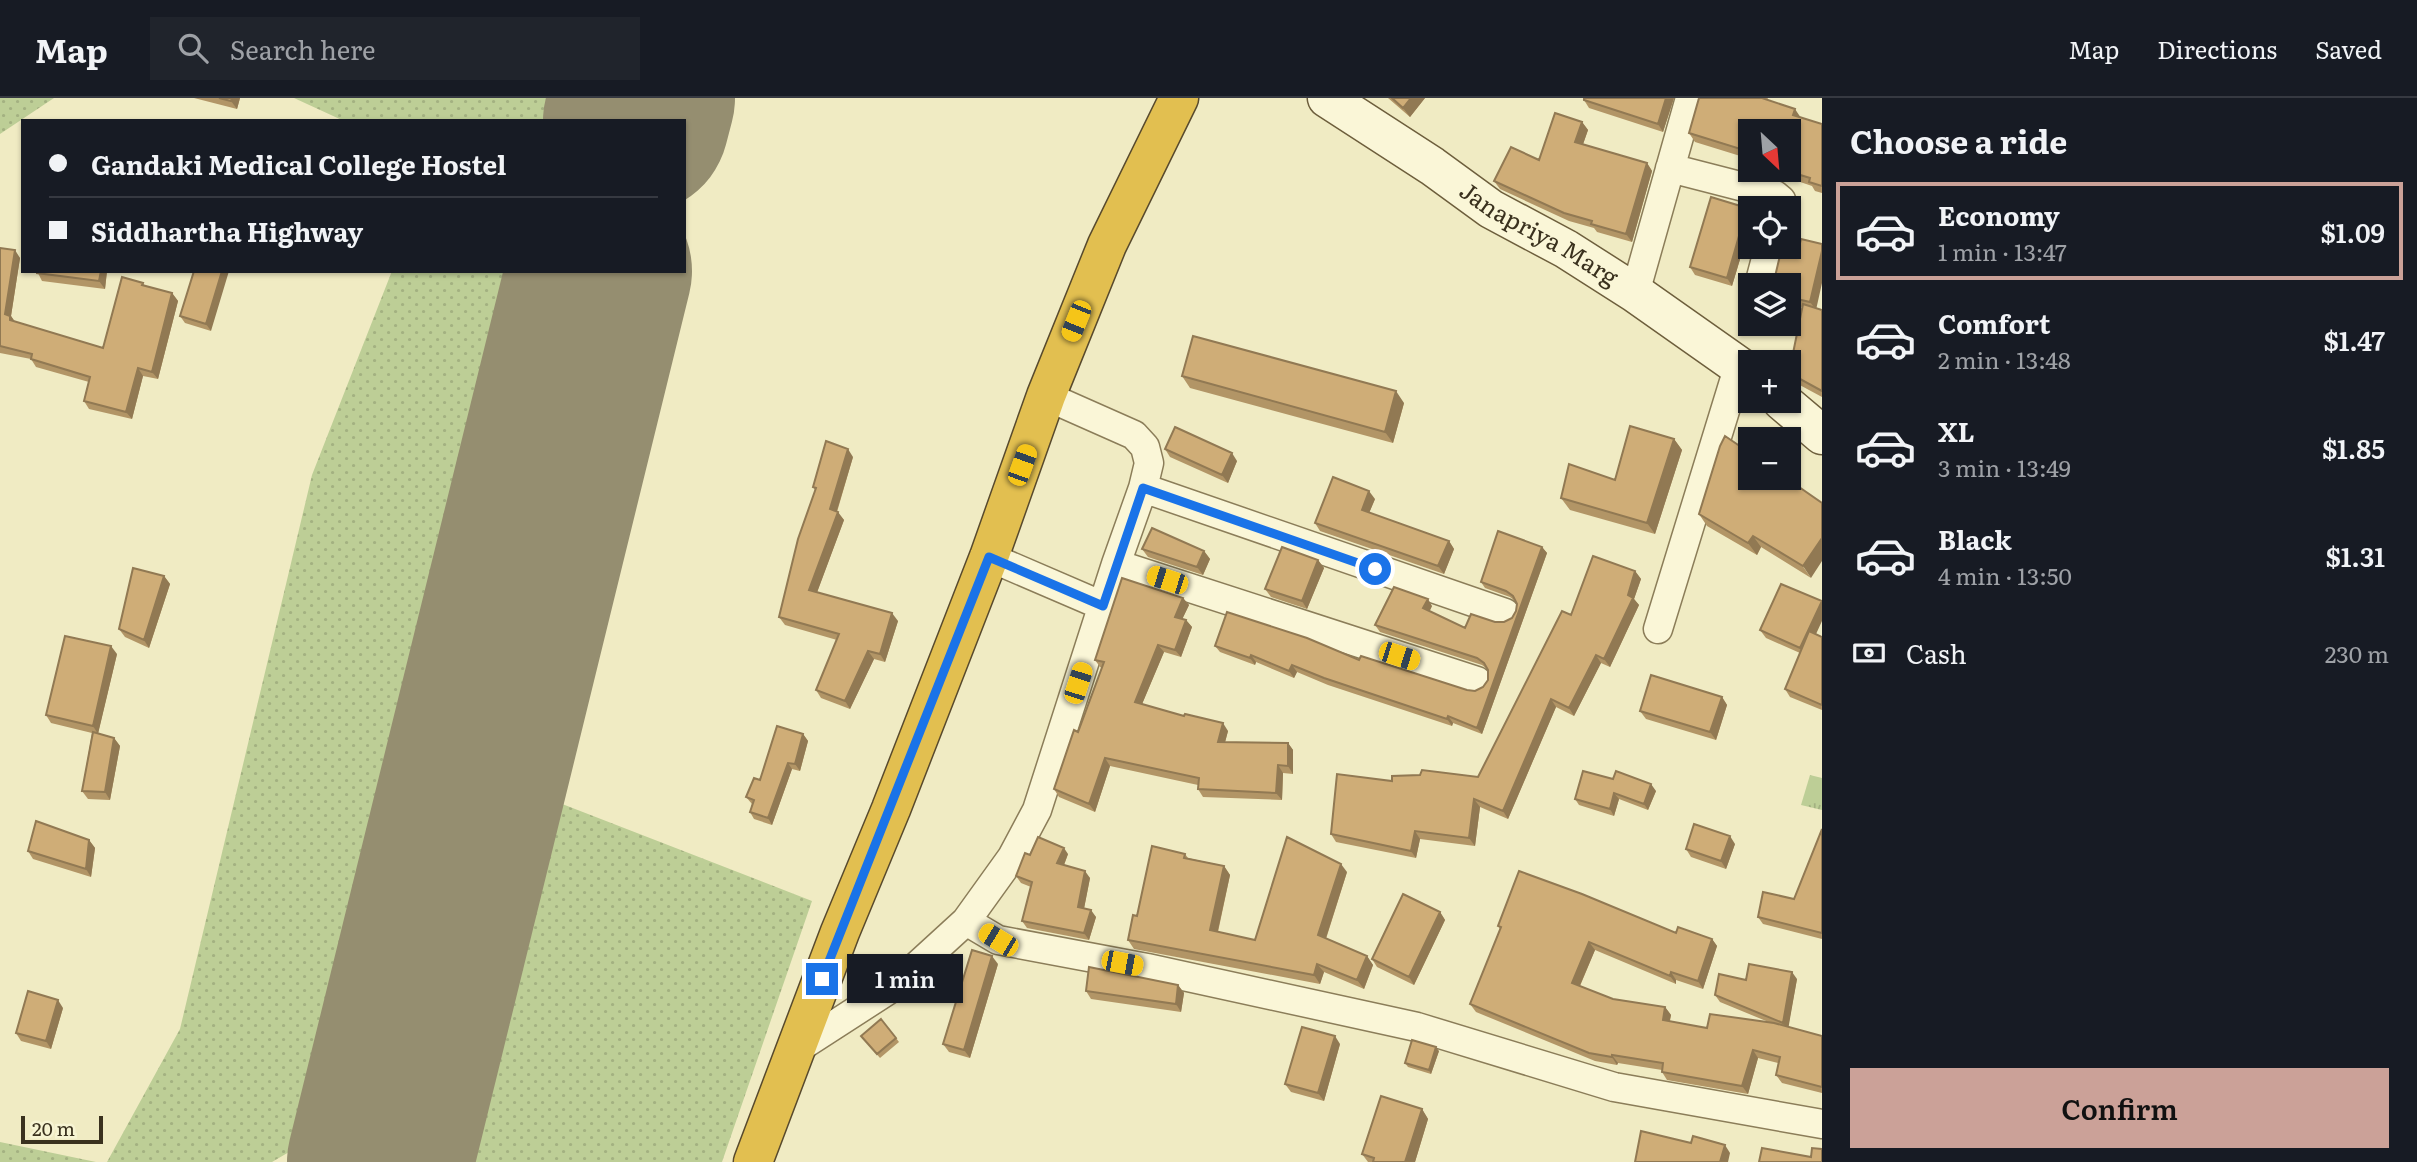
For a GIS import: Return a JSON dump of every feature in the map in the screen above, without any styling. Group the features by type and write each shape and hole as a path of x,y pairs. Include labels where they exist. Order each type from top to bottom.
{"highway":[{"path":"753,1162 839,932 891,808 989,557 1046,396 1107,245 1179,98"}],"main road":[{"name":"Janapriya Marg","path":"1326,98 1432,166 1491,209 1566,249 1635,293 1738,365"},
{"path":"1796,413 1822,435"}],"street":[{"path":"1635,293 1690,98"},
{"path":"1670,168 1776,196"},
{"path":"1658,629 1738,387"},
{"path":"797,1049 896,985 967,920 1012,857 1037,810 1149,463 1145,447 1134,435 1046,396"},
{"path":"1143,488 1505,613"},
{"path":"989,557 1103,606"},
{"path":"1115,564 1477,681"},
{"path":"967,920 998,940 1147,968 1417,1027 1614,1087 1822,1124"}],"green space":[{"path":"0,98 54,98 21,119 0,134"},
{"path":"294,98 567,98 562,119 340,119"},
{"path":"391,273 522,273 301,1145 272,1162 107,1162 180,1029 312,475"},
{"path":"1810,775 1822,778 1822,810 1801,805"},
{"path":"539,795 812,901 722,1162 449,1162"},
{"path":"0,1142 96,1162 0,1162"}],"building":[{"path":"1392,98 1411,98 1403,108"},
{"path":"1584,98 1666,98 1658,124"},
{"path":"1699,98 1762,98 1795,109 1793,115 1822,124 1822,186 1809,182 1810,178 1801,175 1801,119 1738,119 1738,148 1689,133"},
{"path":"1555,113 1582,122 1575,142 1647,163 1626,234 1591,224 1592,221 1564,213 1494,181 1511,147 1539,160"},
{"path":"1711,197 1738,205 1738,240 1727,278 1690,267"},
{"path":"1801,239 1822,244 1810,302 1801,300 1801,273 1776,273 1779,259 1801,259"},
{"path":"0,248 15,250 5,314 10,316 10,320 103,348 122,277 172,293 152,372 138,368 126,412 84,401 90,377 31,359 32,354 0,346"},
{"path":"37,273 101,273 99,281"},
{"path":"193,273 221,273 206,324 180,316"},
{"path":"1803,304 1822,310 1822,391 1801,380 1801,350 1794,350 1797,336 1801,336"},
{"path":"1193,336 1396,391 1385,432 1182,376"},
{"path":"1630,426 1674,439 1647,523 1561,498 1569,464 1615,480"},
{"path":"1175,427 1232,453 1222,475 1165,449"},
{"path":"1725,436 1738,445 1738,490 1801,488 1822,503 1822,538 1803,566 1753,536 1748,543 1699,514"},
{"path":"826,441 848,449 830,509 838,512 809,590 892,613 880,654 868,651 845,701 816,690 839,634 779,617 798,539 816,488 813,487"},
{"path":"1333,477 1369,491 1362,510 1449,541 1438,566 1315,523"},
{"path":"1152,528 1204,551 1197,567 1142,549"},
{"path":"1498,531 1542,547 1477,728 1292,665 1289,671 1251,655 1250,658 1215,646 1227,612 1307,638 1359,660 1361,656 1475,691 1483,687 1488,680 1488,670 1477,658 1375,625 1394,587 1428,599 1423,608 1465,628 1471,614 1495,622 1512,618 1517,604 1513,596 1481,582"},
{"path":"1282,547 1318,560 1302,601 1265,589"},
{"path":"1593,556 1635,571 1628,595 1633,598 1604,659 1596,655 1569,708 1551,699 1503,811 1474,799 1469,838 1415,831 1411,851 1331,834 1337,774 1392,781 1392,776 1420,775 1422,770 1478,777 1562,611 1571,615"},
{"path":"133,568 164,576 144,640 119,629"},
{"path":"1122,578 1183,598 1175,617 1186,620 1175,650 1158,645 1135,702 1184,716 1185,714 1223,723 1218,742 1288,743 1288,766 1278,765 1276,793 1198,789 1199,778 1105,758 1089,804 1054,789 1074,730 1078,732 1104,662 1095,660"},
{"path":"1781,584 1822,601 1800,648 1760,630"},
{"path":"1809,631 1822,637 1822,705 1785,689"},
{"path":"65,636 111,646 93,726 46,715"},
{"path":"1651,675 1722,697 1710,732 1640,711"},
{"path":"777,726 803,734 795,764 788,763 768,818 750,812 754,800 746,797 754,778 760,780"},
{"path":"93,732 114,738 105,792 82,791"},
{"path":"1583,771 1613,779 1616,771 1651,784 1644,804 1614,793 1610,809 1575,799"},
{"path":"36,821 89,840 86,869 28,851"},
{"path":"1694,824 1730,836 1721,861 1686,849"},
{"path":"1822,829 1822,933 1758,917 1763,892 1794,899"},
{"path":"1038,837 1064,848 1057,863 1085,871 1078,907 1091,910 1084,933 1022,921 1032,882 1016,876 1025,853 1030,855"},
{"path":"1287,837 1341,864 1318,935 1367,956 1357,980 1317,964 1314,975 1128,940 1133,915 1137,916 1152,846 1185,854 1184,858 1224,866 1210,930 1255,940"},
{"path":"1519,871 1676,933 1678,927 1712,939 1698,981 1671,972 1670,976 1589,942 1572,983 1613,999 1665,1007 1663,1020 1707,1028 1710,1014 1774,1023 1822,1036 1822,1087 1776,1075 1780,1057 1753,1050 1742,1086 1662,1072 1663,1063 1589,1053 1470,1004 1501,927 1498,926"},
{"path":"1403,894 1440,912 1409,977 1372,959"},
{"path":"972,950 992,956 964,1050 943,1044"},
{"path":"1749,964 1792,972 1783,1023 1715,995 1719,974 1746,980"},
{"path":"1089,967 1178,985 1176,1004 1086,991"},
{"path":"28,991 58,1000 46,1041 16,1033"},
{"path":"881,1019 896,1038 877,1054 861,1036"},
{"path":"1302,1027 1335,1036 1318,1093 1285,1084"},
{"path":"1412,1040 1436,1047 1429,1070 1405,1063"},
{"path":"1381,1096 1422,1109 1405,1162 1373,1162 1374,1158 1362,1154"},
{"path":"1641,1131 1691,1143 1693,1136 1725,1145 1720,1162 1635,1162"},
{"path":"1762,1148 1811,1157 1812,1148 1822,1149 1822,1162 1759,1162"}],"taxiway":[{"path":"348,1162 363,1148 393,1107"}],"runway":[{"path":"637,119 642,98"},
{"path":"380,1162 599,273"}],"route":[{"path":"822,979 989,557 1103,606 1115,564 1143,488 1375,569"}]}
